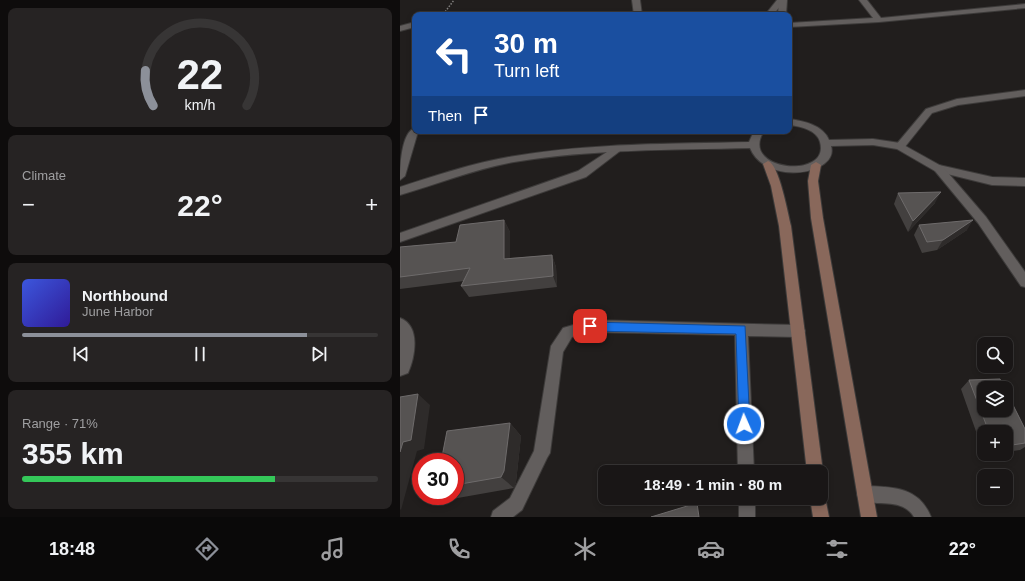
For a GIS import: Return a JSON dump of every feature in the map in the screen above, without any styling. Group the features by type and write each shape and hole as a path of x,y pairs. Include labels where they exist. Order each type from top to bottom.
{"main road":[{"path":"768,164 776,186 785,226 814,465"},
{"path":"816,165 813,182 817,218 869,517"},
{"path":"819,505 821,517"}],"street":[{"path":"636,0 638,12"},
{"path":"772,12 782,0"},
{"path":"782,0 782,12"},
{"path":"863,0 879,20"},
{"path":"792,25 879,20 1025,6"},
{"path":"400,29 412,25"},
{"path":"900,146 928,111 957,102 1025,93"},
{"path":"757,134 753,145 759,158 768,164 792,170 816,165 827,151 827,143 821,134 811,127 792,123"},
{"path":"400,176 412,134"},
{"path":"827,143 873,142 900,146 939,169 992,181 1025,182"},
{"path":"400,191 455,173 512,160 583,150 753,145"},
{"path":"400,238 582,174 616,149"},
{"path":"939,169 982,220 1025,282"},
{"path":"400,324 404,327 409,343 403,368 400,370"},
{"path":"499,517 516,504 542,453 556,350 568,332 590,326 798,331"},
{"path":"741,329 746,465"},
{"path":"865,494 904,497 921,511 923,517"},
{"path":"747,505 747,517"}],"path":[{"path":"445,12 454,0"}],"building":[{"path":"941,192 913,221 898,193"},
{"path":"504,220 504,259 552,255 553,276 461,286 470,268 400,277 400,247 456,242 460,225"},
{"path":"973,220 943,240 927,242 919,225"},
{"path":"1000,379 1001,381 977,381 977,401 969,380"},
{"path":"418,394 411,440 403,442 400,452 400,397"},
{"path":"1013,405 1025,429 1025,443 1013,445 1013,425 986,425 983,417 1013,417"},
{"path":"510,423 504,471 501,477 464,483 464,453 443,453 447,431"},
{"path":"690,505 697,505 699,517 651,517"}],"route":[{"path":"590,326 741,329 744,424"}]}
